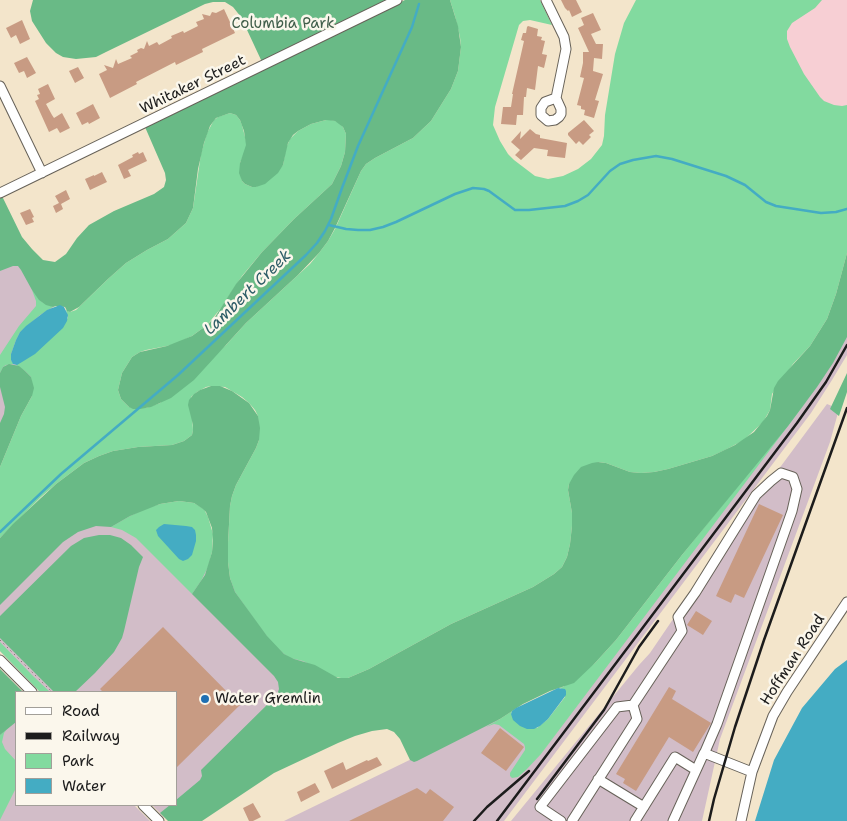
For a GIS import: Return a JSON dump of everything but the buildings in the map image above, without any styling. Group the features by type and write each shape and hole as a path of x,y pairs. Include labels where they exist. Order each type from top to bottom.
{"street":[{"name":"Whitaker Street","path":"0,193 397,0"},
{"path":"546,0 564,37 566,46 566,54 556,98"},
{"path":"0,86 42,173"},
{"path":"561,821 540,806 617,707 633,705 682,631 678,617 756,495 781,473 793,477 796,489 792,511 717,724 673,821"},
{"name":"Hoffman Road","path":"741,821 752,772 773,716 847,602"},
{"path":"0,660 31,691"},
{"path":"572,821 637,719 633,705"},
{"path":"704,754 752,772"},
{"path":"635,821 675,757 696,770"},
{"path":"598,779 644,807"},
{"path":"144,806 159,821"}],"path":[{"path":"0,640 51,691"}],"shaded area":[{"path":"707,0 847,0 847,170"},
{"path":"0,197 58,318 0,449"},
{"path":"847,335 847,355 811,413 504,821 284,821 496,718 542,752"},
{"path":"827,404 839,409 830,442 720,739 702,821 511,821 650,653 764,489"},
{"path":"113,464 369,717 165,818 153,806 178,806 178,691 39,691 0,651 0,578"},
{"path":"0,669 22,691 15,691 15,806 135,806 150,821 0,821"}],"green space":[{"name":"Columbia Park","path":"33,0 389,0 262,62 241,17 233,7 225,2 205,4 96,57 76,59 63,57 46,43 32,21 30,11"},
{"path":"405,0 450,0 458,26 461,47 458,71 451,89 431,121 413,138 366,164 335,228 319,253 246,323 194,380 171,398 151,407 133,409 129,407 121,399 118,390 122,373 132,357 140,352 167,346 192,336 215,317 236,284 262,252 332,184 341,166 345,152 346,134 343,127 335,121 326,120 311,124 298,131 288,143 283,165 278,173 265,184 252,187 242,181 239,173 246,145 240,120 236,115 230,113 216,118 210,126 204,143 198,169 193,208 186,223 168,239 126,263 79,307 70,312 65,307 53,307 39,300 18,266 0,271 0,197 2,196 22,237 32,249 43,260 55,262 66,254 89,225 114,211 154,194 164,187 165,173 145,127"},
{"path":"450,0 540,0 552,25 530,20 523,21 519,25 495,107 493,125 500,141 514,160 535,176 548,179 563,176 578,169 591,159 602,145 615,54 624,23 636,0 822,0 815,8 792,23 787,31 787,39 804,74 820,97 834,105 847,105 847,253 827,319 810,346 793,364 772,394 770,410 763,422 744,440 725,450 712,456 668,469 654,472 630,472 598,462 569,484 568,490 572,513 570,544 562,567 554,574 533,587 451,624 369,669 348,678 335,677 284,654 272,643 235,592 230,578 228,562 230,506 236,485 259,440 258,416 249,403 225,387 206,387 191,397 193,430 192,435 184,441 172,445 113,451 84,463 41,497 0,538 0,467 21,416 32,396 31,377 16,365 68,318 66,310 70,312 76,310 126,263 168,239 186,223 193,208 201,154 207,133 214,120 230,113 236,115 240,120 246,141 246,149 240,163 242,181 252,187 256,187 283,165 286,148 290,139 298,131 311,124 326,120 339,122 346,134 345,152 341,166 332,184 262,252 242,276 221,308 207,325 192,336 175,344 146,350 132,357 122,373 118,390 121,399 129,407 146,408 160,403 226,345 246,323 310,264 319,253 335,229 366,164 413,138 431,121 451,89 458,71 461,47 460,37"},
{"path":"847,253 847,337 833,363 788,426 682,555 616,640 574,683 550,691 523,704 500,719 417,761 410,760 400,739 394,732 387,729 372,731 338,743 274,773 202,821 168,821 160,813 169,806 178,806 178,798 200,780 202,776 201,770 277,695 279,689 278,682 274,676 192,594 205,575 212,552 213,540 212,528 206,512 194,503 179,501 160,504 130,516 111,527 96,526 78,532 63,542 0,605 0,538 13,524 56,484 84,463 113,451 172,445 184,441 192,435 193,430 188,405 189,400 200,390 211,386 220,386 232,391 249,403 258,416 260,428 256,448 236,485 230,506 228,562 230,578 235,592 267,636 284,654 315,665 338,678 348,678 369,669 451,624 533,587 562,567 567,557 572,526 569,484 581,467 598,462 630,472 654,472 712,456 735,445 754,432 770,410 774,388 778,381 810,346 827,319"},
{"path":"32,290 42,302 53,307 20,332 11,354 11,360 14,364 6,365 0,373 0,355 19,326 36,306"},
{"path":"9,364 19,366 25,371 31,377 34,388 0,467 0,423 5,407 0,387 0,373 3,367"},
{"path":"847,373 847,392 839,416 830,409"},
{"path":"809,398 541,754 518,777 512,778 510,773 525,750 524,744 499,725 494,724 486,727 512,711 511,714 537,728 548,719 565,697 561,688 558,688 563,687 595,663 616,640"},
{"path":"179,501 194,503 204,509 213,534 212,552 208,567 192,594 136,538 122,530 111,527 147,508"},
{"path":"110,535 121,538 143,557 122,638 114,652 76,691 53,691 0,638 0,616 71,546 84,538"},
{"path":"0,642 49,691 39,691 0,651"},
{"path":"0,669 22,691 15,691 15,723 0,735"},
{"path":"7,729 2,742 5,749 15,760 15,790 0,820 0,735"}],"water":[{"path":"60,305 64,307 68,315 63,328 35,354 17,365 13,364 11,354 20,332 47,310"},
{"path":"164,524 192,527 195,530 196,541 192,555 188,559 183,561 179,559 158,536 156,530"},
{"path":"847,660 847,821 755,821 774,760 802,708 835,669"},
{"path":"558,688 565,689 566,695 548,719 540,726 534,729 527,729 513,720 511,714 516,708"}],"waterway":[{"name":"Lambert Creek","path":"0,532 61,474 178,375 317,243 331,219 358,146 412,27 419,4"},
{"path":"329,225 358,230 383,227 455,194 473,188 489,191 515,210 565,206 588,195 610,171 620,164 656,156 672,159 726,176 745,185 766,202 776,206 821,213 847,209"}],"railway":[{"path":"497,821 797,423 826,382 847,345"},
{"path":"709,821 735,727 764,640 847,408"},
{"path":"537,799 604,710 639,647 658,621"},
{"path":"474,821 487,807 529,771"}],"place":[{"name":"Water Gremlin","path":"205,699"}]}
